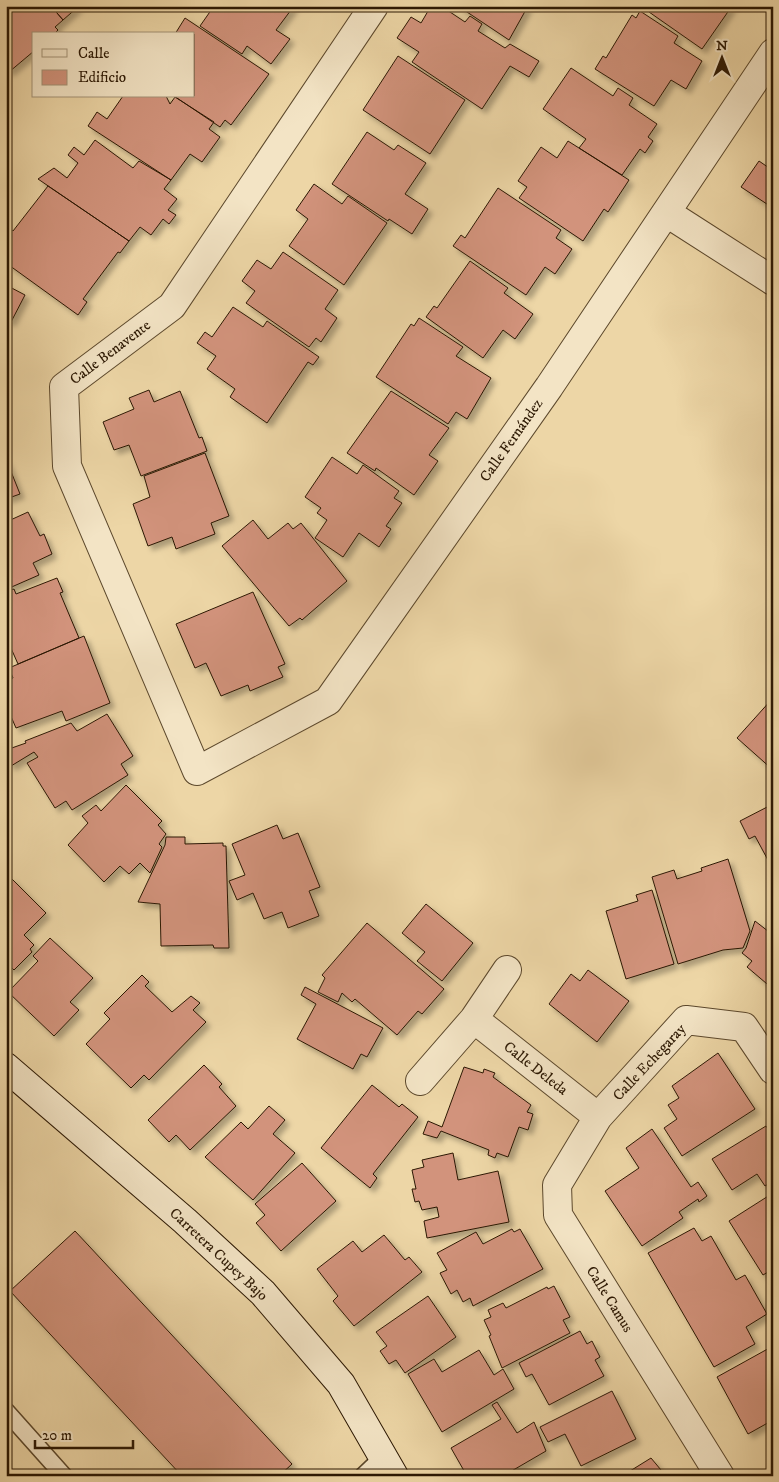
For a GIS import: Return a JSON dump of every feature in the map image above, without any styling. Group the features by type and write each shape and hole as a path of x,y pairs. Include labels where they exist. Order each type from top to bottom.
{"street":[{"name":"Calle Benavente","path":"197,771 67,466 64,387 172,306 374,6"},
{"name":"Calle Fernández","path":"197,771 328,701 549,387 773,53"},
{"path":"667,213 773,281"},
{"path":"420,1082 474,1019 507,970"},
{"name":"Calle Deleda","path":"474,1019 598,1118"},
{"name":"Calle Echegaray","path":"598,1118 686,1020 744,1027 773,1070"},
{"name":"Carretera Cupey Bajo","path":"6,1067 185,1221 263,1292 341,1384 388,1467"},
{"name":"Calle Camus","path":"598,1118 557,1185 558,1215 720,1476"}],"lane":[{"path":"6,1411 64,1476"},
{"path":"362,1476 388,1467"}],"building":[{"path":"6,6 51,6 63,20 55,27 58,30 56,32 32,32 32,53 9,72 6,69"},
{"path":"51,6 79,6 63,20"},
{"path":"214,6 294,6 276,30 290,39 271,64 247,46 242,54 200,26"},
{"path":"431,6 441,6 465,22 470,16 482,24 478,31 505,48 510,44 539,61 529,77 510,66 482,109 412,62 419,52 397,38 411,17 421,23"},
{"path":"458,6 528,6 509,40"},
{"path":"652,6 732,6 702,49 649,12"},
{"path":"640,11 678,36 674,43 702,61 686,89 671,80 654,106 595,69 603,56 606,58 632,15 636,18"},
{"path":"185,18 269,74 231,125 225,120 220,127 177,98 195,98 195,32 176,32"},
{"path":"398,56 465,100 430,154 363,110"},
{"path":"571,68 613,96 618,88 633,98 629,105 657,124 648,137 653,141 645,153 640,149 622,175 579,148 586,139 543,109"},
{"path":"122,98 167,98 170,104 174,98 177,98 214,122 209,129 220,137 202,162 190,154 171,180 88,126 97,112 107,119"},
{"path":"367,132 394,150 398,145 426,163 405,194 428,209 412,234 389,219 388,221 332,184"},
{"path":"95,140 133,168 139,161 171,180 164,189 177,199 168,210 176,215 169,224 163,219 151,235 140,227 129,241 38,179 54,168 67,178 78,163 68,155 74,147 84,155"},
{"path":"568,141 629,180 608,212 604,209 583,241 519,198 527,187 518,181 541,147 557,158"},
{"path":"759,161 772,170 773,168 773,208 741,187"},
{"path":"314,184 342,204 348,196 387,223 344,285 289,246 308,219 296,210"},
{"path":"48,186 129,241 120,253 118,252 83,299 87,302 78,315 6,263 6,226 13,231"},
{"path":"498,188 561,230 556,238 572,249 555,274 545,267 526,295 453,246 461,235 465,238"},
{"path":"283,252 338,290 325,309 337,318 321,342 316,338 309,347 246,303 255,291 242,281 257,260 271,269"},
{"path":"470,261 508,288 504,293 533,314 515,339 503,330 483,358 426,317 434,306 437,308"},
{"path":"6,285 25,295 11,322 6,320"},
{"path":"233,307 263,327 267,321 319,357 313,365 308,362 267,423 230,397 235,389 207,369 216,356 197,343 205,332 212,337"},
{"path":"419,318 463,347 456,356 491,378 467,419 456,412 448,424 376,377 411,324 414,326"},
{"path":"149,390 154,402 180,391 199,438 202,437 207,451 141,476 129,445 114,450 103,422 134,409 129,398"},
{"path":"391,391 449,428 429,455 438,461 414,495 376,468 375,471 347,453"},
{"path":"205,453 229,516 211,523 215,534 176,549 172,537 148,546 133,504 150,497 144,476"},
{"path":"332,457 357,474 363,465 399,491 394,498 402,503 386,526 391,529 379,547 359,533 343,557 315,538 327,520 317,513 321,508 305,497"},
{"path":"6,459 20,494 6,499"},
{"path":"28,512 40,536 44,534 52,554 33,563 39,575 7,589 6,522"},
{"path":"253,520 268,539 288,523 293,529 301,523 347,581 302,620 300,618 289,626 222,546"},
{"path":"57,578 63,592 60,593 79,638 18,664 6,637 6,592 14,589 16,594"},
{"path":"253,592 285,664 278,667 283,677 250,691 248,685 221,696 206,663 195,668 176,624"},
{"path":"84,636 110,703 66,721 62,711 16,728 6,705 6,681 13,678 9,668"},
{"path":"773,699 773,770 737,738"},
{"path":"107,714 133,756 121,764 128,775 72,810 66,801 55,808 27,763 38,757 34,752 11,766 6,758 6,750 26,743 25,741 71,723 77,731"},
{"path":"126,785 162,821 158,825 166,834 159,844 162,847 150,873 140,863 129,874 120,866 104,882 68,845 88,823 82,816 96,805 101,811"},
{"path":"773,804 773,860 769,862 755,836 749,839 740,821"},
{"path":"277,825 283,839 298,833 320,887 309,891 319,916 288,928 282,912 264,919 253,893 237,900 229,881 245,875 232,844"},
{"path":"166,837 185,837 185,844 223,843 223,846 226,846 229,948 214,948 213,945 161,946 160,904 138,902 165,845"},
{"path":"728,859 750,931 743,948 723,950 678,964 652,877 674,870 677,879 702,871 701,868"},
{"path":"10,877 46,913 24,935 34,945 30,949 32,952 14,970 11,967 8,970 6,968 6,881"},
{"path":"652,890 674,964 626,979 606,911 638,901 636,895"},
{"path":"426,904 473,943 442,981 417,961 425,952 402,933"},
{"path":"755,921 773,935 773,989 747,967 752,961 742,953 746,948"},
{"path":"367,923 444,989 422,1014 418,1011 397,1035 355,999 352,1002 342,993 338,1002 318,992 325,978 322,975"},
{"path":"50,938 93,978 70,1002 79,1010 54,1036 8,992 38,961 33,956"},
{"path":"588,970 629,1001 597,1042 549,1004 571,974 580,981"},
{"path":"142,975 149,982 145,986 172,1012 191,996 200,1003 193,1010 206,1022 149,1080 144,1075 131,1088 86,1044 110,1019 104,1013"},
{"path":"305,987 383,1028 367,1057 361,1054 353,1069 297,1039 316,1004 301,995"},
{"path":"718,1053 755,1109 682,1156 664,1128 677,1119 668,1105 679,1098 672,1086"},
{"path":"204,1065 222,1084 219,1087 236,1106 190,1150 176,1135 169,1142 148,1120"},
{"path":"464,1067 483,1073 484,1069 495,1073 493,1077 531,1105 527,1112 533,1114 528,1130 519,1127 508,1157 497,1153 495,1158 488,1155 489,1150 441,1131 437,1138 423,1134 428,1121 442,1127"},
{"path":"372,1085 399,1107 402,1104 418,1117 373,1174 377,1178 370,1188 321,1148"},
{"path":"269,1106 285,1120 273,1134 295,1153 253,1200 205,1157 241,1122 248,1129"},
{"path":"766,1126 773,1137 773,1181 765,1186 757,1174 732,1190 712,1159"},
{"path":"652,1129 691,1187 698,1182 707,1196 699,1202 698,1199 679,1212 683,1218 642,1246 605,1191 639,1168 626,1148"},
{"path":"453,1153 458,1180 498,1171 509,1222 427,1238 424,1221 439,1217 437,1207 422,1210 419,1201 415,1202 412,1189 416,1189 412,1170 424,1167 422,1160"},
{"path":"302,1163 336,1201 281,1251 256,1223 265,1215 255,1204"},
{"path":"773,1193 773,1269 763,1275 729,1221"},
{"path":"694,1228 702,1241 711,1236 736,1280 745,1275 767,1314 746,1327 755,1344 714,1367 648,1253"},
{"path":"512,1229 514,1232 520,1229 543,1269 473,1306 470,1298 463,1302 457,1290 451,1294 440,1273 447,1270 437,1253 476,1232 483,1244"},
{"path":"75,1231 292,1464 279,1476 182,1476 10,1291"},
{"path":"384,1235 405,1260 409,1257 422,1272 354,1326 333,1301 338,1296 317,1269 353,1241 362,1252"},
{"path":"773,1269 773,1283 767,1273"},
{"path":"554,1286 570,1317 563,1320 570,1333 502,1368 484,1320 491,1317 488,1310 503,1303 506,1308 547,1287 548,1289"},
{"path":"428,1296 456,1337 405,1373 396,1360 389,1364 380,1351 387,1346 376,1332"},
{"path":"580,1331 587,1344 592,1341 600,1357 595,1360 604,1376 549,1405 532,1374 526,1377 519,1363"},
{"path":"773,1346 773,1420 748,1434 717,1377"},
{"path":"479,1350 494,1375 503,1369 514,1389 442,1432 408,1374 434,1359 442,1372"},
{"path":"612,1391 636,1439 581,1466 565,1434 548,1442 540,1427"},
{"path":"497,1402 517,1433 534,1422 546,1451 503,1476 467,1476 451,1448 501,1419 492,1405"},
{"path":"651,1458 666,1476 622,1476"}]}
